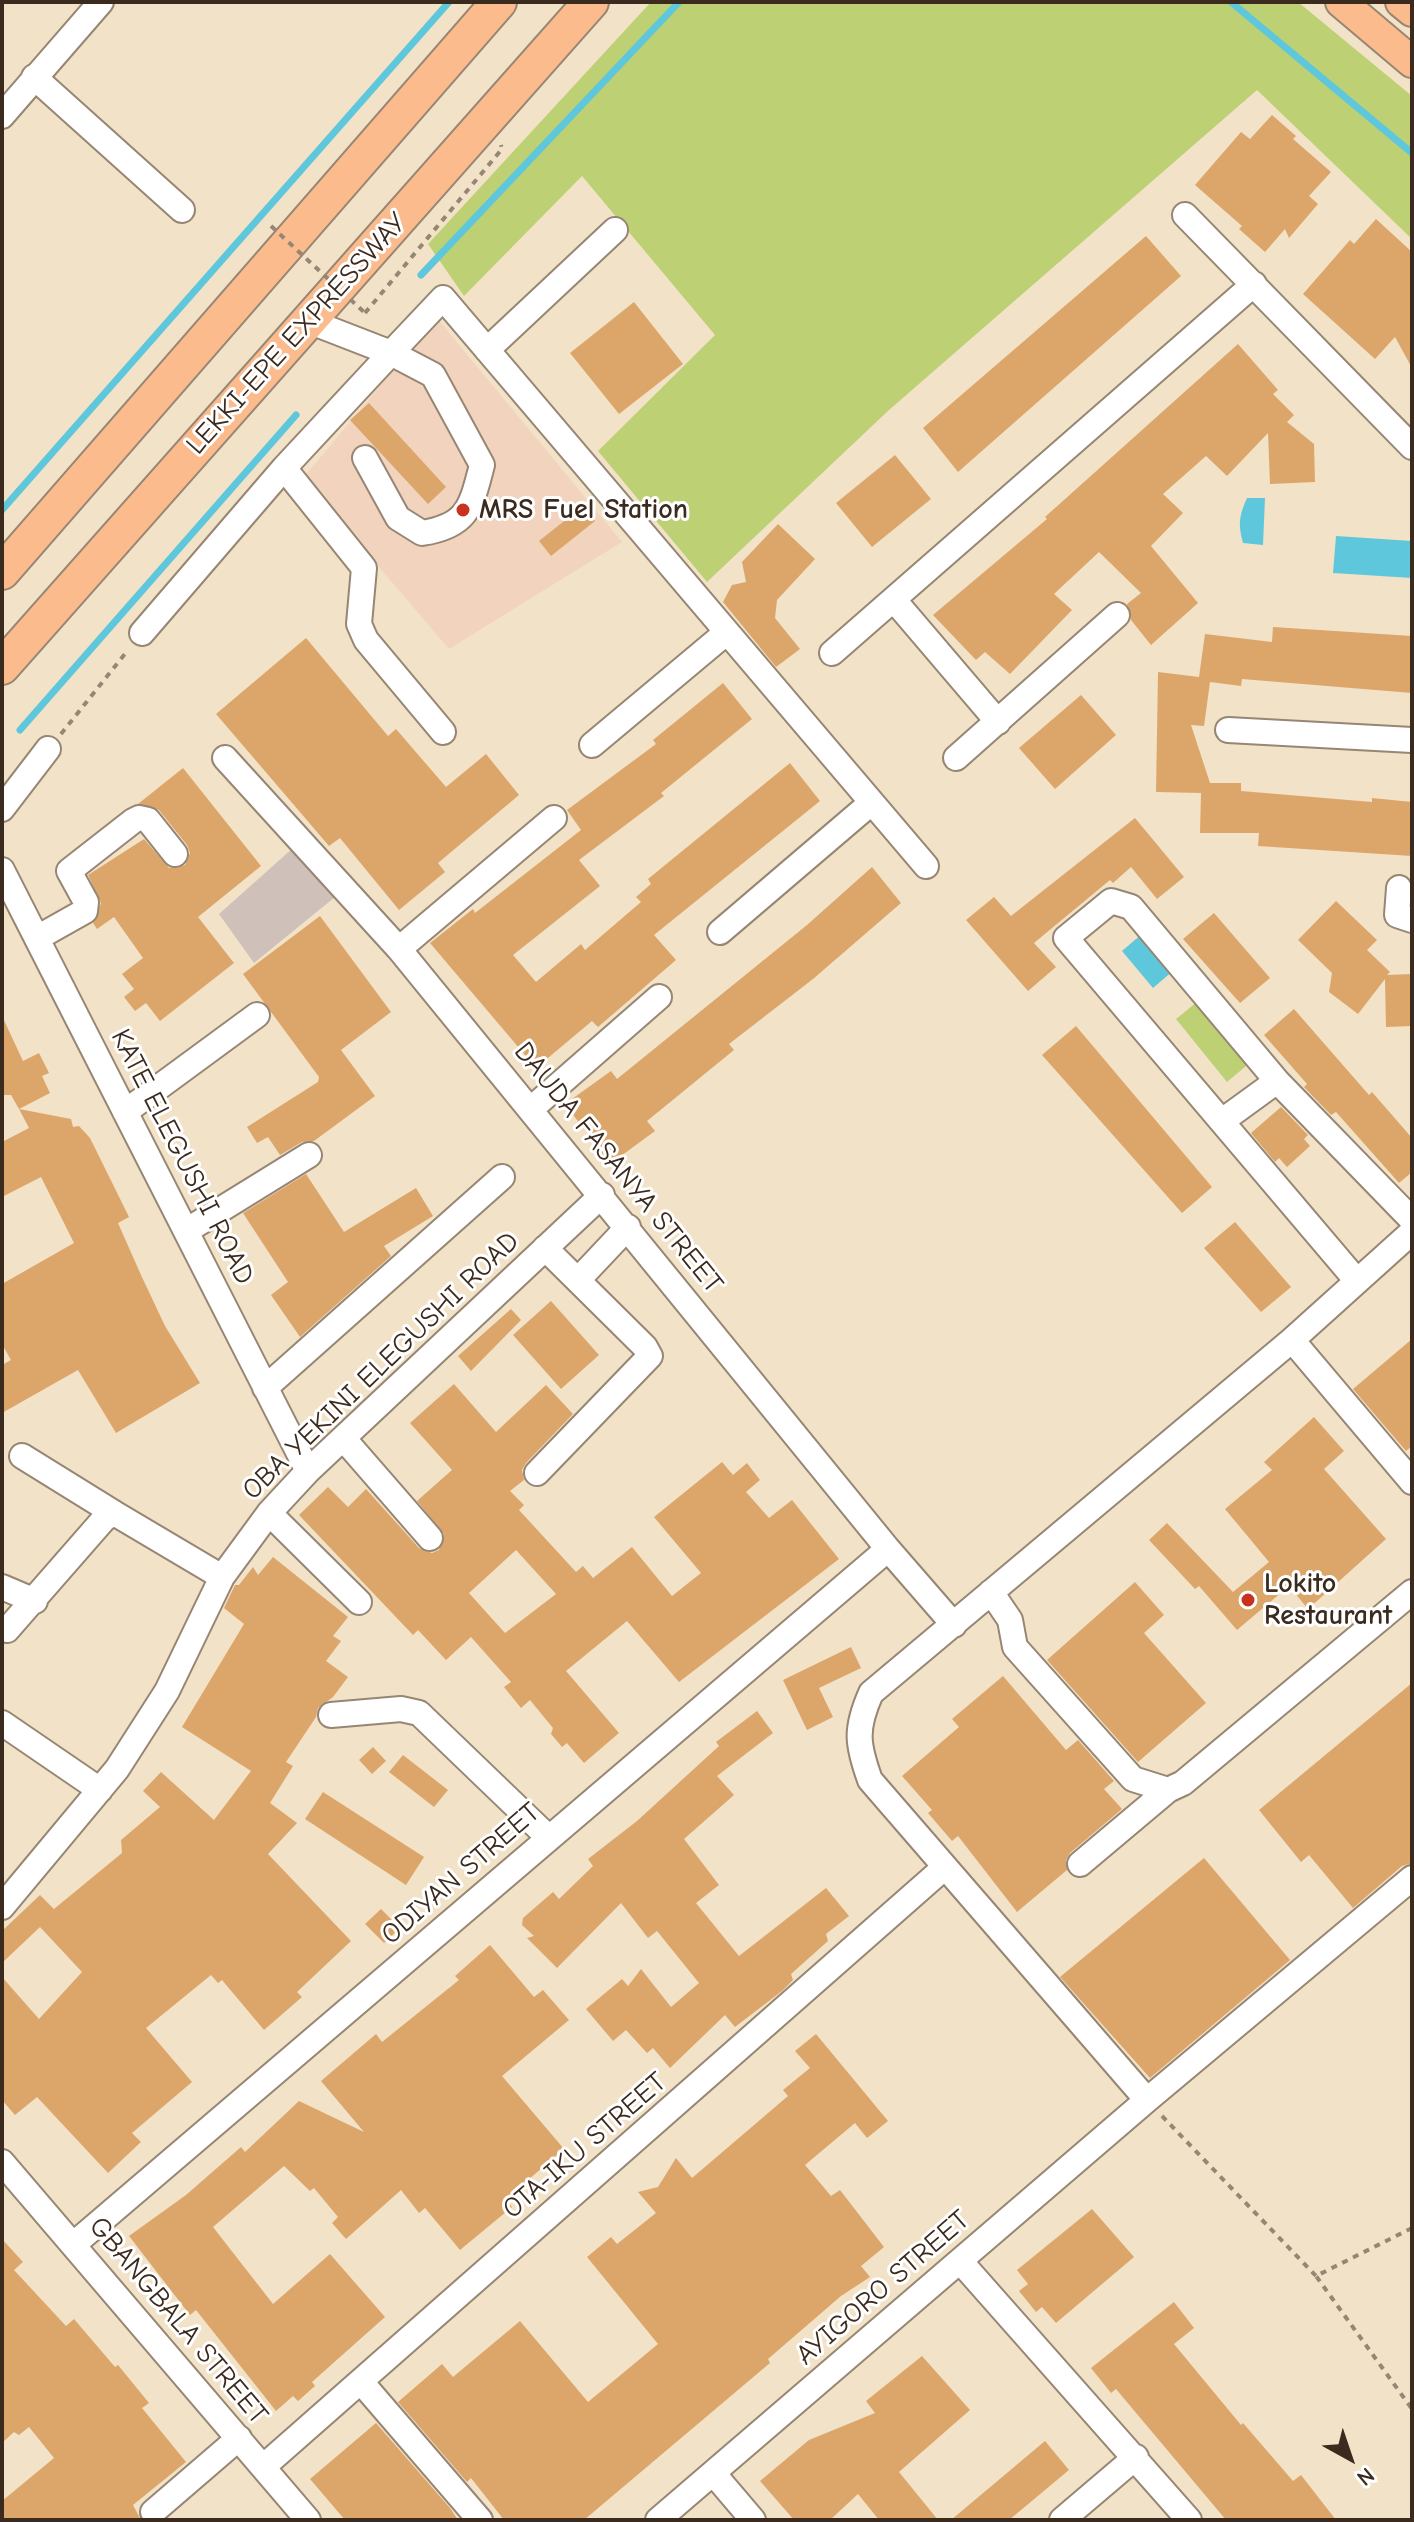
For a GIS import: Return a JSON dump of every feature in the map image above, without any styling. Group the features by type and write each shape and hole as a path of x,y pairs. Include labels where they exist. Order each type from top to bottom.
{"highway":[{"path":"2,572 499,2"},
{"path":"516,86 544,29 568,2"},
{"name":"LEKKI-EPE EXPRESSWAY","path":"4,666 591,2"}],"main road":[{"path":"1341,2 1412,62"},
{"path":"1401,2 1412,11"}],"street":[{"path":"2,116 101,2"},
{"path":"34,77 182,210"},
{"path":"1185,215 1412,447"},
{"path":"487,350 615,230"},
{"path":"832,653 1254,284"},
{"path":"142,633 284,468 443,298 926,866"},
{"path":"311,322 391,353 433,375 482,465 472,506 450,529 422,533 398,518 365,458"},
{"path":"284,468 364,568 359,624 366,640 443,732"},
{"path":"894,600 998,722"},
{"path":"956,758 1117,615"},
{"path":"592,745 727,632"},
{"path":"1228,730 1412,740"},
{"path":"2,809 48,749"},
{"name":"DAUDA FASANYA STREET","path":"225,758 399,949 888,1549 954,1625"},
{"path":"720,932 871,803"},
{"path":"37,938 85,911 86,902 69,871 133,821 139,818 148,820 175,854"},
{"path":"399,949 554,818"},
{"name":"KATE ELEGUSHI ROAD","path":"2,870 308,1471"},
{"path":"1399,888 1397,915 1412,920"},
{"path":"1357,1281 1066,938 1111,901 1131,907 1277,1081 1412,1220"},
{"path":"531,1109 659,997"},
{"path":"125,1112 257,1015"},
{"path":"1222,1121 1277,1081"},
{"path":"186,1231 309,1155"},
{"path":"265,1388 502,1177"},
{"name":"OBA YEKINI ELEGUSHI ROAD","path":"2,1907 100,1790 167,1691 222,1577 269,1513 308,1471 602,1195"},
{"path":"578,1280 628,1227"},
{"path":"1147,2100 870,1780 861,1755 858,1722 871,1693 1292,1340 1412,1232"},
{"path":"537,1473 650,1356 645,1347 545,1248"},
{"path":"1292,1340 1408,1470"},
{"path":"343,1438 430,1538"},
{"path":"22,1456 222,1577"},
{"path":"7,1630 104,1519 114,1513"},
{"path":"269,1513 359,1602"},
{"name":"ODIYAN STREET","path":"74,2244 888,1549"},
{"path":"2,1587 35,1601"},
{"path":"991,1592 1010,1620 1015,1647 1133,1779 1168,1790"},
{"path":"1080,1864 1168,1790 1183,1783 1412,1592"},
{"path":"331,1715 401,1709 419,1713 549,1838"},
{"path":"2,1723 100,1790"},
{"name":"OTA-IKU STREET","path":"263,2467 945,1867"},
{"name":"AYIGORO STREET","path":"658,2520 1147,2100 1412,1878"},
{"name":"GBANGBALA STREET","path":"5,2173 74,2244 308,2520"},
{"path":"960,2261 1189,2520"},
{"path":"362,2383 480,2520"},
{"path":"153,2512 239,2438"},
{"path":"1062,2520 1136,2457"},
{"path":"713,2473 753,2520"}],"path":[{"path":"271,226 365,313 502,149"},
{"path":"48,749 142,633"},
{"path":"1147,2100 1316,2276 1412,2409"},
{"path":"1316,2276 1412,2228"}],"shaded area":[{"name":"MRS Fuel Station","path":"437,318 622,542 449,649 303,478"},
{"path":"293,848 335,897 254,963 219,914"}],"green space":[{"path":"651,2 1298,2 1412,96 1412,239 1257,90 889,410 707,582 598,451 715,335 582,176 464,296 428,244"},
{"path":"1207,994 1258,1056 1227,1082 1176,1019"}],"water":[{"path":"1247,498 1265,498 1263,545 1243,543 1240,520"},
{"path":"1336,536 1412,541 1412,578 1333,573"},
{"path":"1143,933 1174,970 1153,988 1122,951"}],"building":[{"path":"1272,115 1296,136 1293,139 1331,172 1309,196 1318,204 1289,238 1285,229 1265,252 1239,229 1242,226 1195,185 1241,132 1250,139"},
{"path":"1376,219 1412,252 1412,368 1395,337 1375,359 1303,294 1350,240 1354,244"},
{"path":"1146,236 1181,276 958,472 923,428"},
{"path":"634,302 683,364 619,414 570,353"},
{"path":"1238,344 1278,390 1273,394 1294,415 1287,422 1314,444 1315,482 1270,484 1268,433 1227,476 1206,456 1163,494 1183,513 1151,546 1198,603 1151,645 1131,620 1127,604 1141,593 1099,552 1054,594 1072,610 1010,674 985,652 976,660 933,615 1047,519 1045,517"},
{"path":"369,403 446,487 428,504 350,420"},
{"path":"895,455 931,499 872,547 836,503"},
{"path":"583,506 595,521 551,556 539,541"},
{"path":"778,524 815,559 777,600 775,618 800,649 776,667 723,602 732,585 746,582 742,562"},
{"path":"1273,627 1412,636 1412,693 1242,679 1241,686 1210,682 1204,726 1191,725 1210,783 1241,783 1241,791 1372,802 1372,798 1412,802 1412,856 1258,846 1259,833 1200,833 1201,793 1156,792 1158,672 1199,677 1205,634 1272,642"},
{"path":"306,638 388,736 396,729 446,787 486,754 519,795 438,863 445,872 399,910 340,838 329,846 216,714"},
{"path":"723,683 752,719 661,793 664,796 579,860 600,886 513,955 536,982 581,944 585,950 641,902 636,897 651,884 648,879 790,763 820,801 654,935 676,960 598,1027 592,1021 536,1068 430,943 473,909 475,913 581,830 567,810 656,744 653,740"},
{"path":"1081,695 1116,735 1055,789 1019,748"},
{"path":"183,768 261,866 198,917 234,963 160,1021 146,1003 135,1011 124,997 134,989 122,974 143,958 114,917 97,929 93,923 101,903 88,875 144,839 169,868 185,865 190,853 187,845 159,810 138,804"},
{"path":"1135,818 1184,877 1157,899 1131,867 1113,883 1110,880 1034,943 1056,967 1028,991 966,920 994,897 1011,916"},
{"path":"872,867 901,903 813,979 729,1044 734,1050 647,1121 655,1131 610,1164 565,1104 611,1071 617,1079 807,925"},
{"path":"1336,901 1377,940 1367,950 1390,972 1387,975 1412,974 1412,1026 1386,1027 1385,979 1358,1014 1329,992 1332,973 1298,940"},
{"path":"1214,913 1270,978 1240,1003 1183,939"},
{"path":"320,916 391,1012 341,1050 375,1096 314,1141 302,1142 280,1155 268,1137 257,1143 247,1127 318,1082 319,1077 243,974"},
{"path":"1294,1009 1369,1095 1372,1092 1412,1138 1412,1172 1399,1183 1336,1112 1331,1115 1304,1087 1307,1084 1264,1035"},
{"path":"2,1016 23,1061 39,1053 49,1073 42,1076 50,1093 19,1109 11,1095 2,1095"},
{"path":"1076,1026 1212,1187 1182,1213 1042,1055"},
{"path":"1281,1107 1308,1135 1304,1139 1310,1146 1287,1167 1279,1158 1275,1162 1251,1133"},
{"path":"19,1109 71,1119 73,1127 79,1126 90,1138 129,1217 118,1223 141,1275 165,1326 200,1383 116,1433 78,1370 2,1413 2,1365 11,1360 2,1344 2,1284 74,1243 41,1177 2,1197 2,1142 29,1128"},
{"path":"306,1174 344,1232 416,1188 433,1216 384,1246 391,1256 300,1337 271,1295 288,1282 243,1213"},
{"path":"1235,1222 1291,1287 1261,1312 1204,1248"},
{"path":"551,1301 599,1355 561,1389 513,1335"},
{"path":"511,1309 521,1320 471,1371 458,1356"},
{"path":"1412,1339 1412,1446 1406,1451 1353,1389"},
{"path":"454,1384 496,1432 546,1385 573,1414 526,1463 522,1470 524,1480 510,1491 524,1505 519,1510 576,1572 583,1566 593,1578 632,1547 672,1596 701,1573 654,1517 722,1462 733,1475 747,1463 760,1480 746,1492 769,1518 792,1500 839,1559 679,1682 627,1621 566,1671 619,1733 584,1763 567,1743 562,1747 551,1734 553,1728 530,1700 521,1708 504,1687 511,1682 471,1637 446,1660 418,1630 413,1635 299,1515 328,1487 348,1507 366,1489 419,1548 432,1553 439,1550 444,1534 417,1501 452,1470 410,1423","holes":["516,1550 556,1594 505,1633 469,1593"]},
{"path":"1314,1417 1344,1451 1324,1469 1386,1539 1308,1609 1289,1586 1237,1630 1199,1586 1195,1589 1149,1540 1167,1523 1233,1592 1269,1562 1225,1509 1272,1470 1264,1462"},
{"path":"273,1557 348,1617 333,1636 341,1641 326,1661 348,1677 333,1697 318,1708 316,1717 286,1762 293,1766 270,1803 297,1823 268,1854 351,1941 297,1992 302,1997 264,2030 222,1980 218,1983 211,1975 146,2028 192,2082 132,2133 141,2142 108,2173 37,2097 15,2115 2,2100 2,1977 39,2019 82,1972 40,1927 2,1963 2,1931 40,1895 54,1909 122,1853 121,1840 160,1807 143,1791 161,1772 214,1820 251,1771 182,1727 244,1624 224,1608 235,1585 239,1585 253,1567 258,1575"},
{"path":"1135,1582 1164,1615 1144,1633 1206,1703 1138,1762 1047,1660"},
{"path":"851,1647 861,1668 819,1688 833,1717 807,1730 783,1680"},
{"path":"1003,1676 1066,1750 1078,1740 1114,1781 1104,1789 1122,1809 1070,1853 1066,1860 1067,1870 1017,1912 958,1836 952,1841 928,1813 932,1810 902,1776 959,1727 952,1719"},
{"path":"1412,1683 1412,1863 1402,1866 1353,1908 1309,1855 1301,1862 1259,1810"},
{"path":"757,1711 773,1733 717,1776 734,1795 684,1839 719,1885 696,1903 739,1956 826,1888 849,1916 826,1934 828,1941 791,1974 793,1980 782,1991 735,2027 725,2015 670,2068 653,2048 647,2053 626,2030 613,2041 586,2009 622,1979 628,1986 641,1969 671,2007 699,1983 657,1931 648,1938 621,1903 557,1968 527,1938 534,1936 522,1925 523,1918 553,1892 559,1899 593,1866 588,1859 637,1821 719,1746 716,1742"},
{"path":"373,1747 386,1761 372,1774 359,1760"},
{"path":"403,1755 448,1790 434,1807 389,1772"},
{"path":"323,1792 424,1857 406,1885 305,1819"},
{"path":"1204,1858 1290,1960 1150,2078 1060,1977"},
{"path":"381,1909 400,1928 384,1943 365,1924"},
{"path":"490,1945 534,1997 543,1990 569,2020 502,2076 564,2149 506,2199 512,2207 460,2250 425,2208 419,2213 401,2190 346,2239 332,2223 338,2217 314,2188 310,2191 284,2166 213,2227 273,2304 330,2254 385,2317 312,2382 315,2386 298,2401 293,2396 276,2411 196,2310 190,2315 129,2236 186,2195 241,2147 245,2152 299,2101 364,2132 321,2081 376,2034 382,2042 459,1980 455,1976"},
{"path":"816,2034 888,2121 867,2138 855,2123 805,2165 831,2196 840,2190 884,2247 861,2266 870,2277 841,2296 768,2359 770,2363 584,2520 504,2520 471,2478 467,2482 398,2402 442,2364 453,2377 520,2321 588,2402 658,2344 587,2257 611,2237 617,2244 656,2213 638,2192 658,2187 676,2158 692,2178 788,2096 783,2090 810,2068 795,2051"},
{"path":"1092,2209 1134,2257 1056,2323 1042,2307 1036,2312 1019,2291 1028,2284 1017,2270"},
{"path":"2,2239 23,2262 14,2270 66,2326 74,2319 115,2367 118,2365 149,2403 142,2408 186,2462 133,2505 141,2520 2,2520 2,2501 54,2458 29,2427 19,2435 14,2432 2,2443"},
{"path":"1174,2302 1194,2328 1174,2344 1241,2425 1243,2423 1293,2481 1301,2475 1336,2520 1226,2520 1116,2389 1111,2393 1091,2368"},
{"path":"922,2356 970,2410 899,2472 938,2520 879,2520 858,2494 830,2520 794,2520 760,2481 809,2440 875,2413 866,2401"},
{"path":"376,2423 458,2520 345,2520 310,2479"},
{"path":"1045,2441 1069,2470 1009,2520 951,2520"}],"waterway":[{"path":"2,510 449,2"},
{"path":"421,275 679,2"},
{"path":"1231,2 1412,153"},
{"path":"20,730 296,415"}],"place":[{"name":"MRS Fuel Station","path":"463,510"},
{"name":"Lokito Restaurant","path":"1248,1600"}]}
